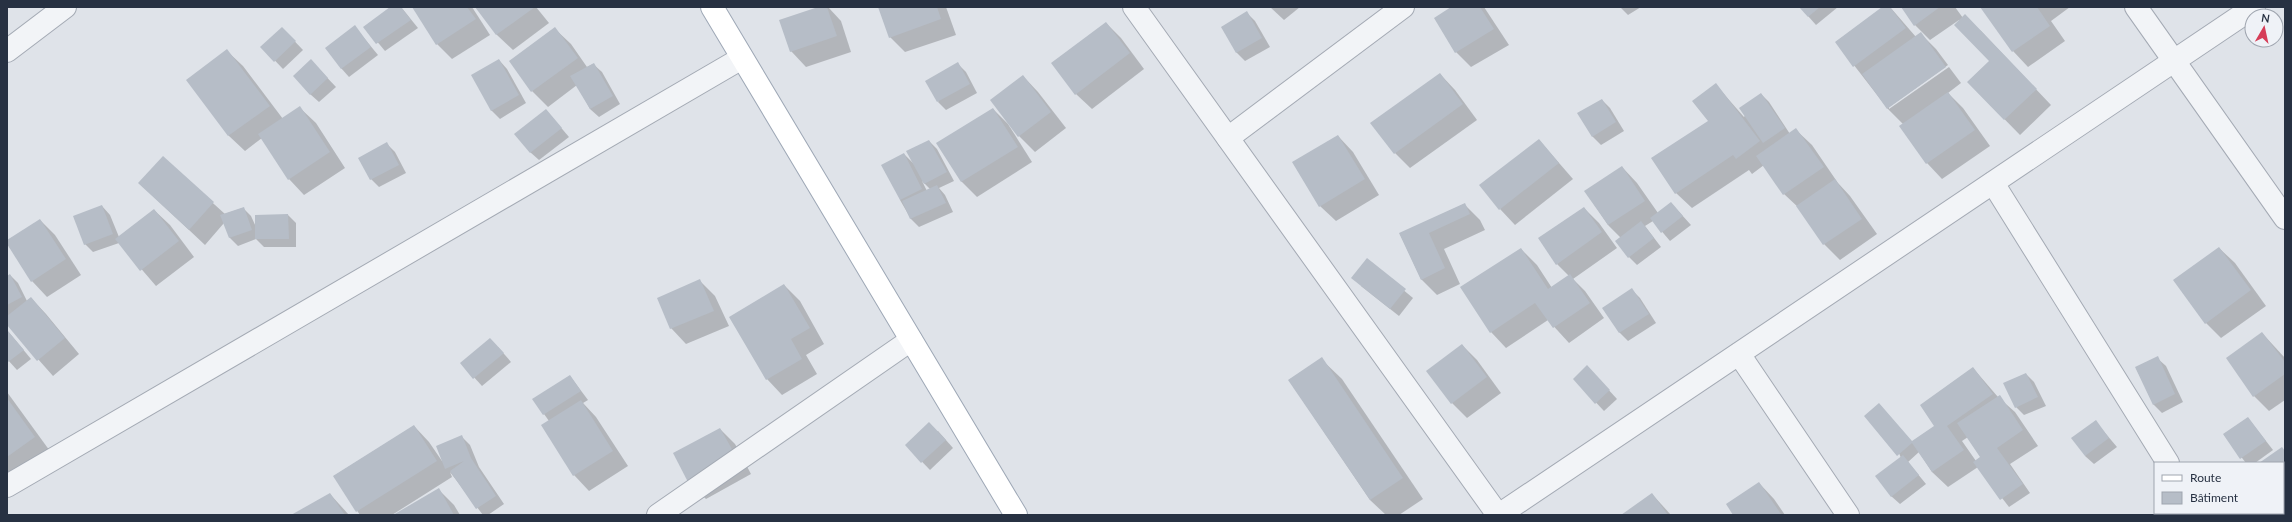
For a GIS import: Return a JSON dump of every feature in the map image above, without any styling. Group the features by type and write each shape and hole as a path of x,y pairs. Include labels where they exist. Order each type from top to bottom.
{"main road":[{"path":"712,7 1016,515"}],"street":[{"path":"7,51 65,7"},
{"path":"1134,7 1499,515 2254,7"},
{"path":"1228,138 1404,7"},
{"path":"2136,7 2285,218"},
{"path":"7,486 742,58"},
{"path":"1993,183 2167,462"},
{"path":"658,515 911,340"},
{"path":"1739,354 1848,515"}],"building":[{"path":"390,7 401,7 411,20 376,44 363,27"},
{"path":"412,7 467,7 476,19 436,45"},
{"path":"475,7 535,7 496,35"},
{"path":"818,7 827,7 837,36 790,52 779,20"},
{"path":"878,7 937,7 941,19 889,38"},
{"path":"1451,7 1480,7 1494,29 1455,53 1434,18"},
{"path":"1799,7 1820,7 1808,17"},
{"path":"1882,7 1890,7 1906,28 1853,67 1835,42"},
{"path":"1901,7 1940,7 1914,26"},
{"path":"1980,7 2037,7 2050,26 2012,52"},
{"path":"1247,11 1262,38 1236,53 1221,27"},
{"path":"1965,14 2037,89 2004,120 1967,82 1989,61 1954,25"},
{"path":"1106,22 1130,53 1075,95 1051,63"},
{"path":"355,25 371,47 341,69 325,48"},
{"path":"282,27 296,41 274,62 260,47"},
{"path":"555,27 578,58 531,92 509,61"},
{"path":"1921,32 1946,67 1887,109 1862,74"},
{"path":"227,49 270,106 228,136 186,80"},
{"path":"311,59 328,78 310,95 293,76"},
{"path":"499,59 519,95 491,111 471,75"},
{"path":"958,62 970,84 937,102 925,81"},
{"path":"594,63 613,96 590,109 570,76"},
{"path":"1440,73 1463,104 1394,154 1370,123"},
{"path":"1023,75 1051,112 1018,137 990,100"},
{"path":"1716,83 1760,141 1736,159 1733,155 1675,194 1651,158 1708,121 1692,101"},
{"path":"1948,92 1975,130 1926,164 1899,126"},
{"path":"1761,93 1785,128 1763,143 1739,108"},
{"path":"1602,99 1616,122 1592,137 1577,113"},
{"path":"300,106 330,152 288,180 258,134"},
{"path":"993,108 1018,147 961,182 936,143"},
{"path":"546,109 562,128 530,153 514,134"},
{"path":"1796,128 1824,167 1783,195 1756,156"},
{"path":"1338,135 1365,179 1319,207 1292,162"},
{"path":"1539,139 1559,163 1499,210 1479,185"},
{"path":"929,140 947,172 924,184 906,151"},
{"path":"387,142 399,165 370,180 358,158"},
{"path":"904,153 922,189 900,200 881,165"},
{"path":"163,156 214,202 189,230 138,183"},
{"path":"1622,166 1645,201 1608,225 1584,191"},
{"path":"1835,179 1862,219 1823,245 1796,206"},
{"path":"937,185 946,203 910,219 902,201"},
{"path":"1671,202 1683,216 1661,233 1650,218"},
{"path":"1465,203 1470,214 1429,233 1445,268 1421,280 1399,233"},
{"path":"102,205 113,234 84,245 73,216"},
{"path":"244,207 252,230 229,238 220,215"},
{"path":"1584,207 1602,232 1556,265 1538,238"},
{"path":"154,209 179,241 140,271 115,239"},
{"path":"288,214 289,239 255,239 255,215"},
{"path":"40,219 66,259 31,282 7,244 7,240"},
{"path":"1641,221 1654,238 1628,258 1615,241"},
{"path":"2219,247 2251,290 2205,324 2173,280"},
{"path":"1521,248 1548,289 1570,274 1590,303 1553,328 1535,303 1490,333 1460,287"},
{"path":"1367,258 1406,289 1390,309 1351,278"},
{"path":"10,274 22,297 7,305 7,276"},
{"path":"700,279 714,311 670,329 657,298"},
{"path":"784,284 810,328 791,339 802,359 766,380 729,317"},
{"path":"1632,288 1649,314 1619,333 1602,308"},
{"path":"31,297 65,338 37,361 7,325 7,316"},
{"path":"7,330 24,350 8,362 7,361"},
{"path":"2262,332 2285,362 2285,374 2253,397 2226,358"},
{"path":"490,338 504,353 473,379 460,363"},
{"path":"1462,344 1487,377 1451,404 1426,371"},
{"path":"2158,356 2175,394 2153,405 2135,367"},
{"path":"1322,357 1403,478 1370,500 1288,380"},
{"path":"1587,365 1610,390 1595,404 1573,379"},
{"path":"1973,367 1993,394 1947,426 1964,450 1932,472 1912,443 1897,456 1864,416 1879,403 1912,441 1934,426 1920,405"},
{"path":"2026,373 2038,397 2015,408 2003,383"},
{"path":"570,375 581,391 543,415 532,399"},
{"path":"2000,395 2023,430 1997,448 2023,484 2000,500 1973,462 1980,457 1957,423"},
{"path":"7,398 35,437 7,457"},
{"path":"581,400 613,451 573,476 541,425"},
{"path":"2248,417 2266,441 2240,459 2223,434"},
{"path":"2096,420 2109,438 2085,456 2071,438"},
{"path":"929,422 946,440 921,463 905,445"},
{"path":"414,425 437,461 356,512 333,476"},
{"path":"720,428 737,458 689,484 673,453"},
{"path":"462,435 471,458 496,496 476,509 450,471 464,461 445,469 436,446"},
{"path":"2282,447 2285,451 2285,506 2284,462 2260,462"},
{"path":"1903,455 1919,475 1891,497 1875,476"},
{"path":"1759,482 1781,514 1733,515 1726,504"},
{"path":"439,488 454,515 393,515"},
{"path":"330,493 345,515 291,515"},
{"path":"1652,493 1668,515 1621,515"}]}
